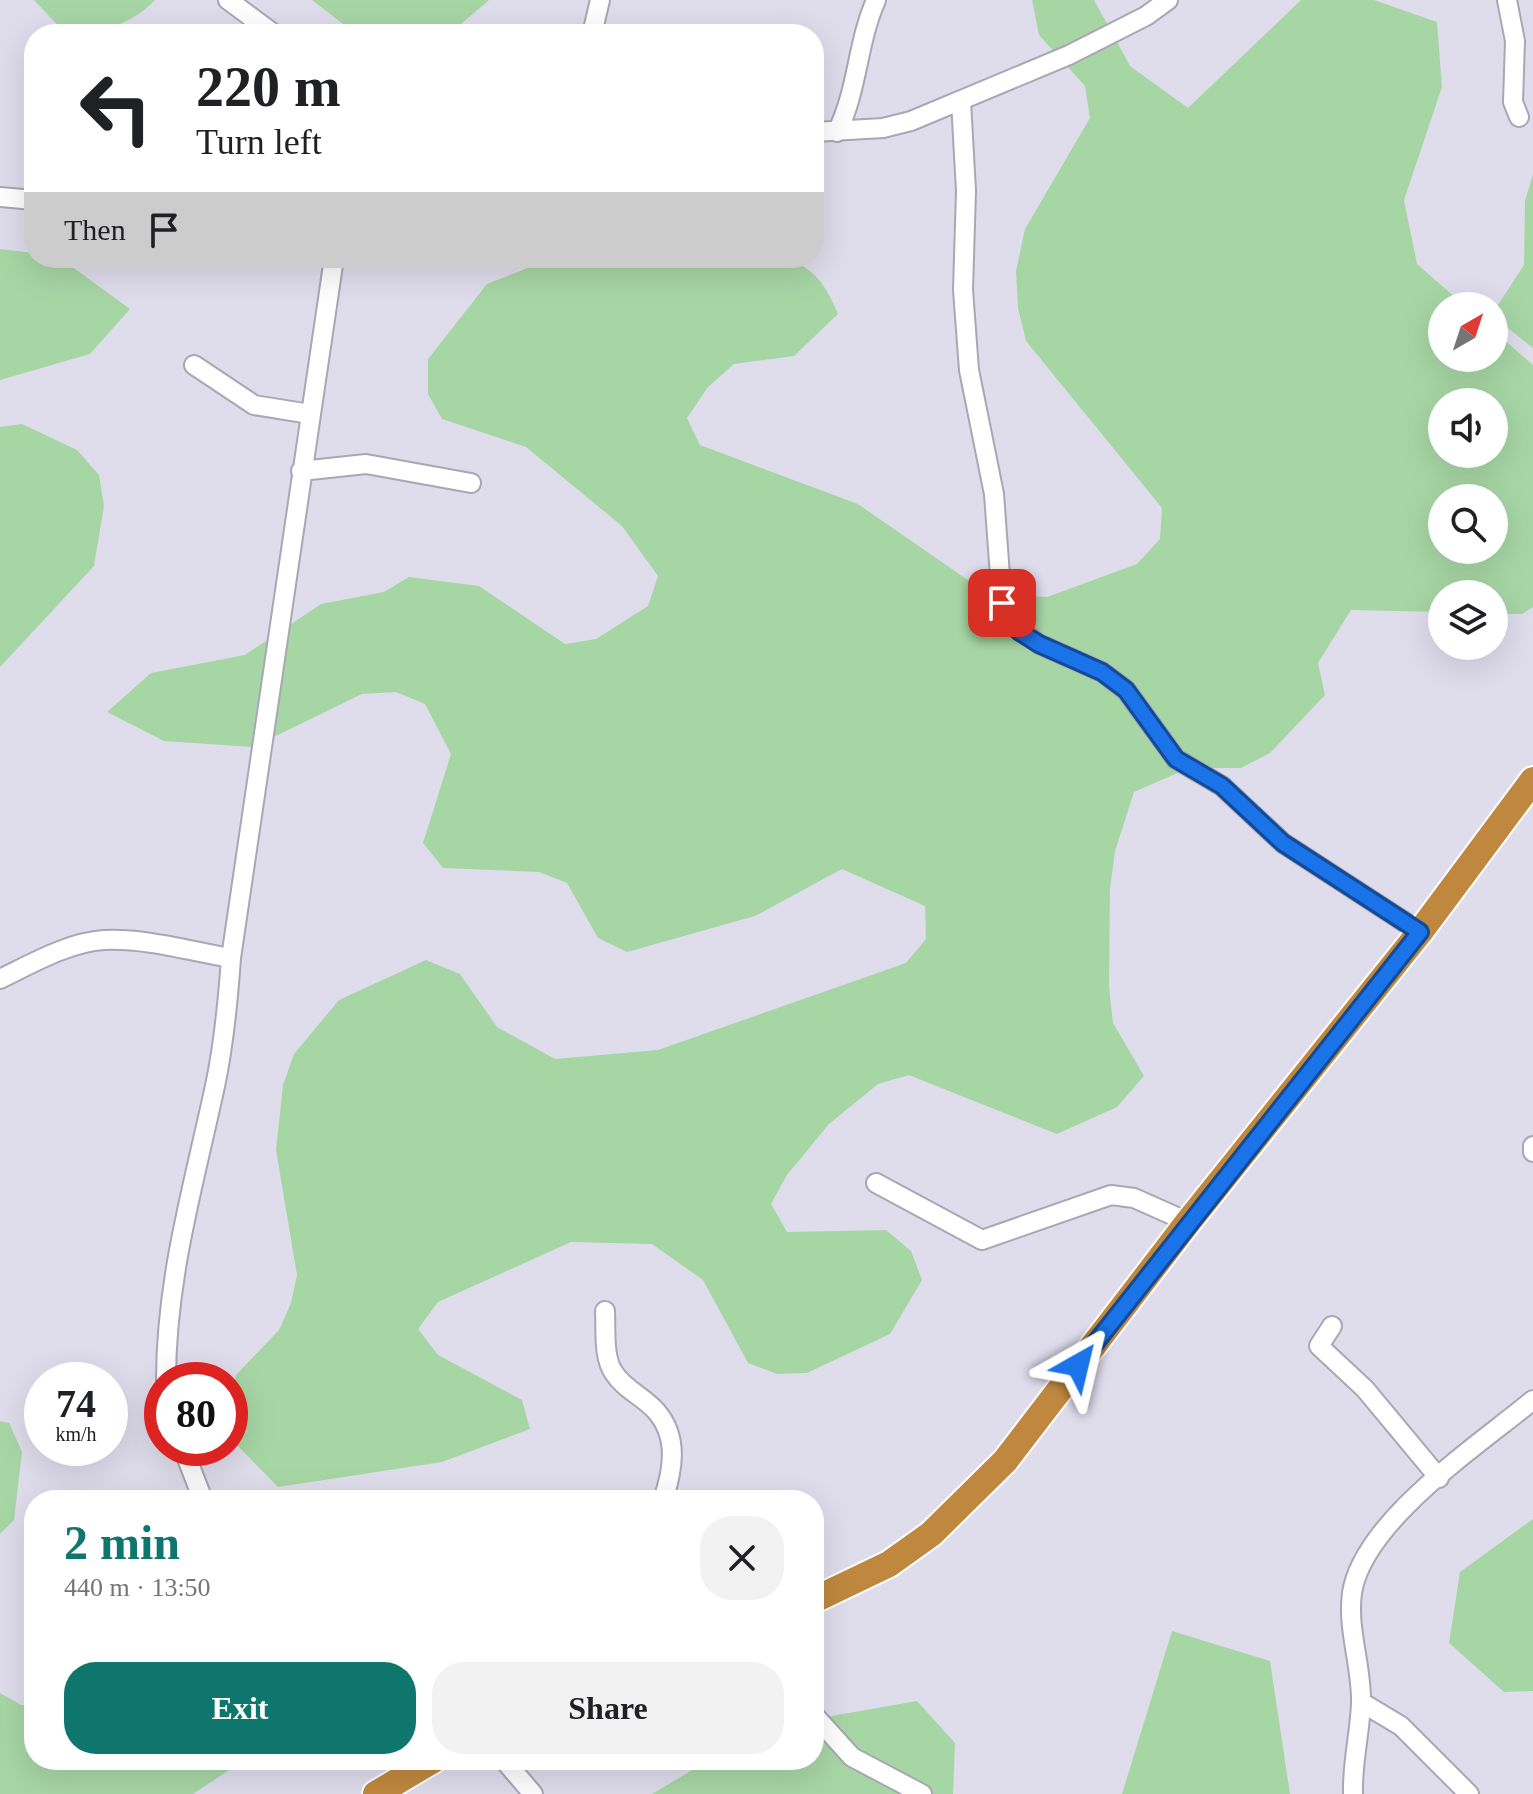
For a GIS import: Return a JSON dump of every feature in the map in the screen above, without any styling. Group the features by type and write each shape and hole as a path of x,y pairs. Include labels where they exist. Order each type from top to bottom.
{"highway":[{"path":"824,1595 889,1564 931,1534 1005,1461 1188,1222 1420,932 1533,780"},
{"path":"376,1794 416,1770"}],"street":[{"path":"228,0 260,24"},
{"path":"594,24 600,0"},
{"path":"837,132 849,108 862,34 876,0"},
{"path":"824,132 883,128 911,121 1069,55 1146,16 1168,0"},
{"path":"1507,0 1515,41 1513,102 1519,117"},
{"path":"961,101 966,191 963,290 969,370 994,494 1002,603 1007,621 1039,644 1102,672 1126,690 1176,759 1222,786 1283,843 1420,932"},
{"path":"0,197 24,199"},
{"path":"166,1362 167,1327 177,1247 215,1085 332,268"},
{"path":"194,365 254,405 310,414"},
{"path":"301,471 366,464 471,483"},
{"path":"0,979 67,950 101,940 132,941 231,958"},
{"path":"876,1183 982,1240 1111,1195 1134,1198 1188,1222"},
{"path":"605,1311 609,1362 614,1374 656,1411 669,1431 674,1453 665,1490"},
{"path":"1332,1326 1319,1346 1373,1398 1439,1478"},
{"path":"1353,1794 1361,1702 1352,1635 1353,1591 1362,1565 1402,1508 1533,1400"},
{"path":"190,1466 199,1490"},
{"path":"1361,1702 1401,1726 1469,1794"},
{"path":"824,1726 852,1757 922,1794"},
{"path":"513,1770 533,1794"}],"green space":[{"path":"34,0 155,0 136,16 120,24 57,24"},
{"path":"312,0 489,0 461,24 343,24"},
{"path":"1032,0 1094,0 1130,66 1188,108 1301,0 1374,0 1437,22 1442,87 1404,200 1417,264 1449,292 1428,292 1428,372 1508,372 1508,343 1533,365 1533,607 1522,614 1508,614 1508,580 1428,580 1428,612 1351,610 1318,663 1325,695 1270,753 1241,768 1189,768 1134,792 1115,851 1110,889 1109,987 1113,1023 1144,1076 1117,1107 1057,1134 909,1075 878,1084 829,1124 787,1175 771,1204 787,1232 886,1230 911,1251 922,1280 890,1334 807,1373 777,1374 748,1363 703,1280 652,1244 571,1242 438,1302 418,1329 438,1355 522,1400 530,1429 442,1462 278,1487 248,1456 248,1362 279,1330 291,1303 297,1275 276,1150 283,1085 294,1054 339,1000 426,960 460,974 497,1027 555,1059 658,1050 906,963 926,939 925,906 842,869 755,916 627,952 598,938 567,883 539,872 443,868 423,843 451,754 425,704 396,692 362,694 253,747 164,741 107,712 151,673 245,655 321,604 384,592 409,577 479,586 565,644 596,639 648,606 658,576 622,526 526,447 442,419 428,394 428,359 487,284 528,268 806,268 818,278 838,314 794,356 734,364 708,387 687,418 700,445 858,504 1001,603 1009,595 1047,597 1137,564 1160,539 1162,508 1026,341 1018,308 1016,271 1025,229 1090,118 1085,86 1039,35"},
{"path":"1533,174 1533,348 1508,328 1506,292 1524,265 1525,201"},
{"path":"0,249 24,252 24,268 74,268 130,309 90,354 0,380"},
{"path":"22,424 77,450 99,475 104,506 94,566 0,667 0,427"},
{"path":"0,1421 9,1423 22,1452 14,1520 0,1534"},
{"path":"1533,1519 1533,1691 1504,1692 1449,1643 1460,1572"},
{"path":"1172,1631 1270,1661 1290,1794 1122,1794"},
{"path":"0,1693 24,1705 24,1770 229,1770 193,1794 0,1794"},
{"path":"917,1701 955,1743 953,1794 652,1794 692,1770 824,1770 824,1717"}],"route":[{"path":"1002,603 1007,621 1020,632 1039,644 1102,672 1126,690 1162,744 1176,759 1222,786 1252,818 1283,843 1420,932 1078,1365"}]}
